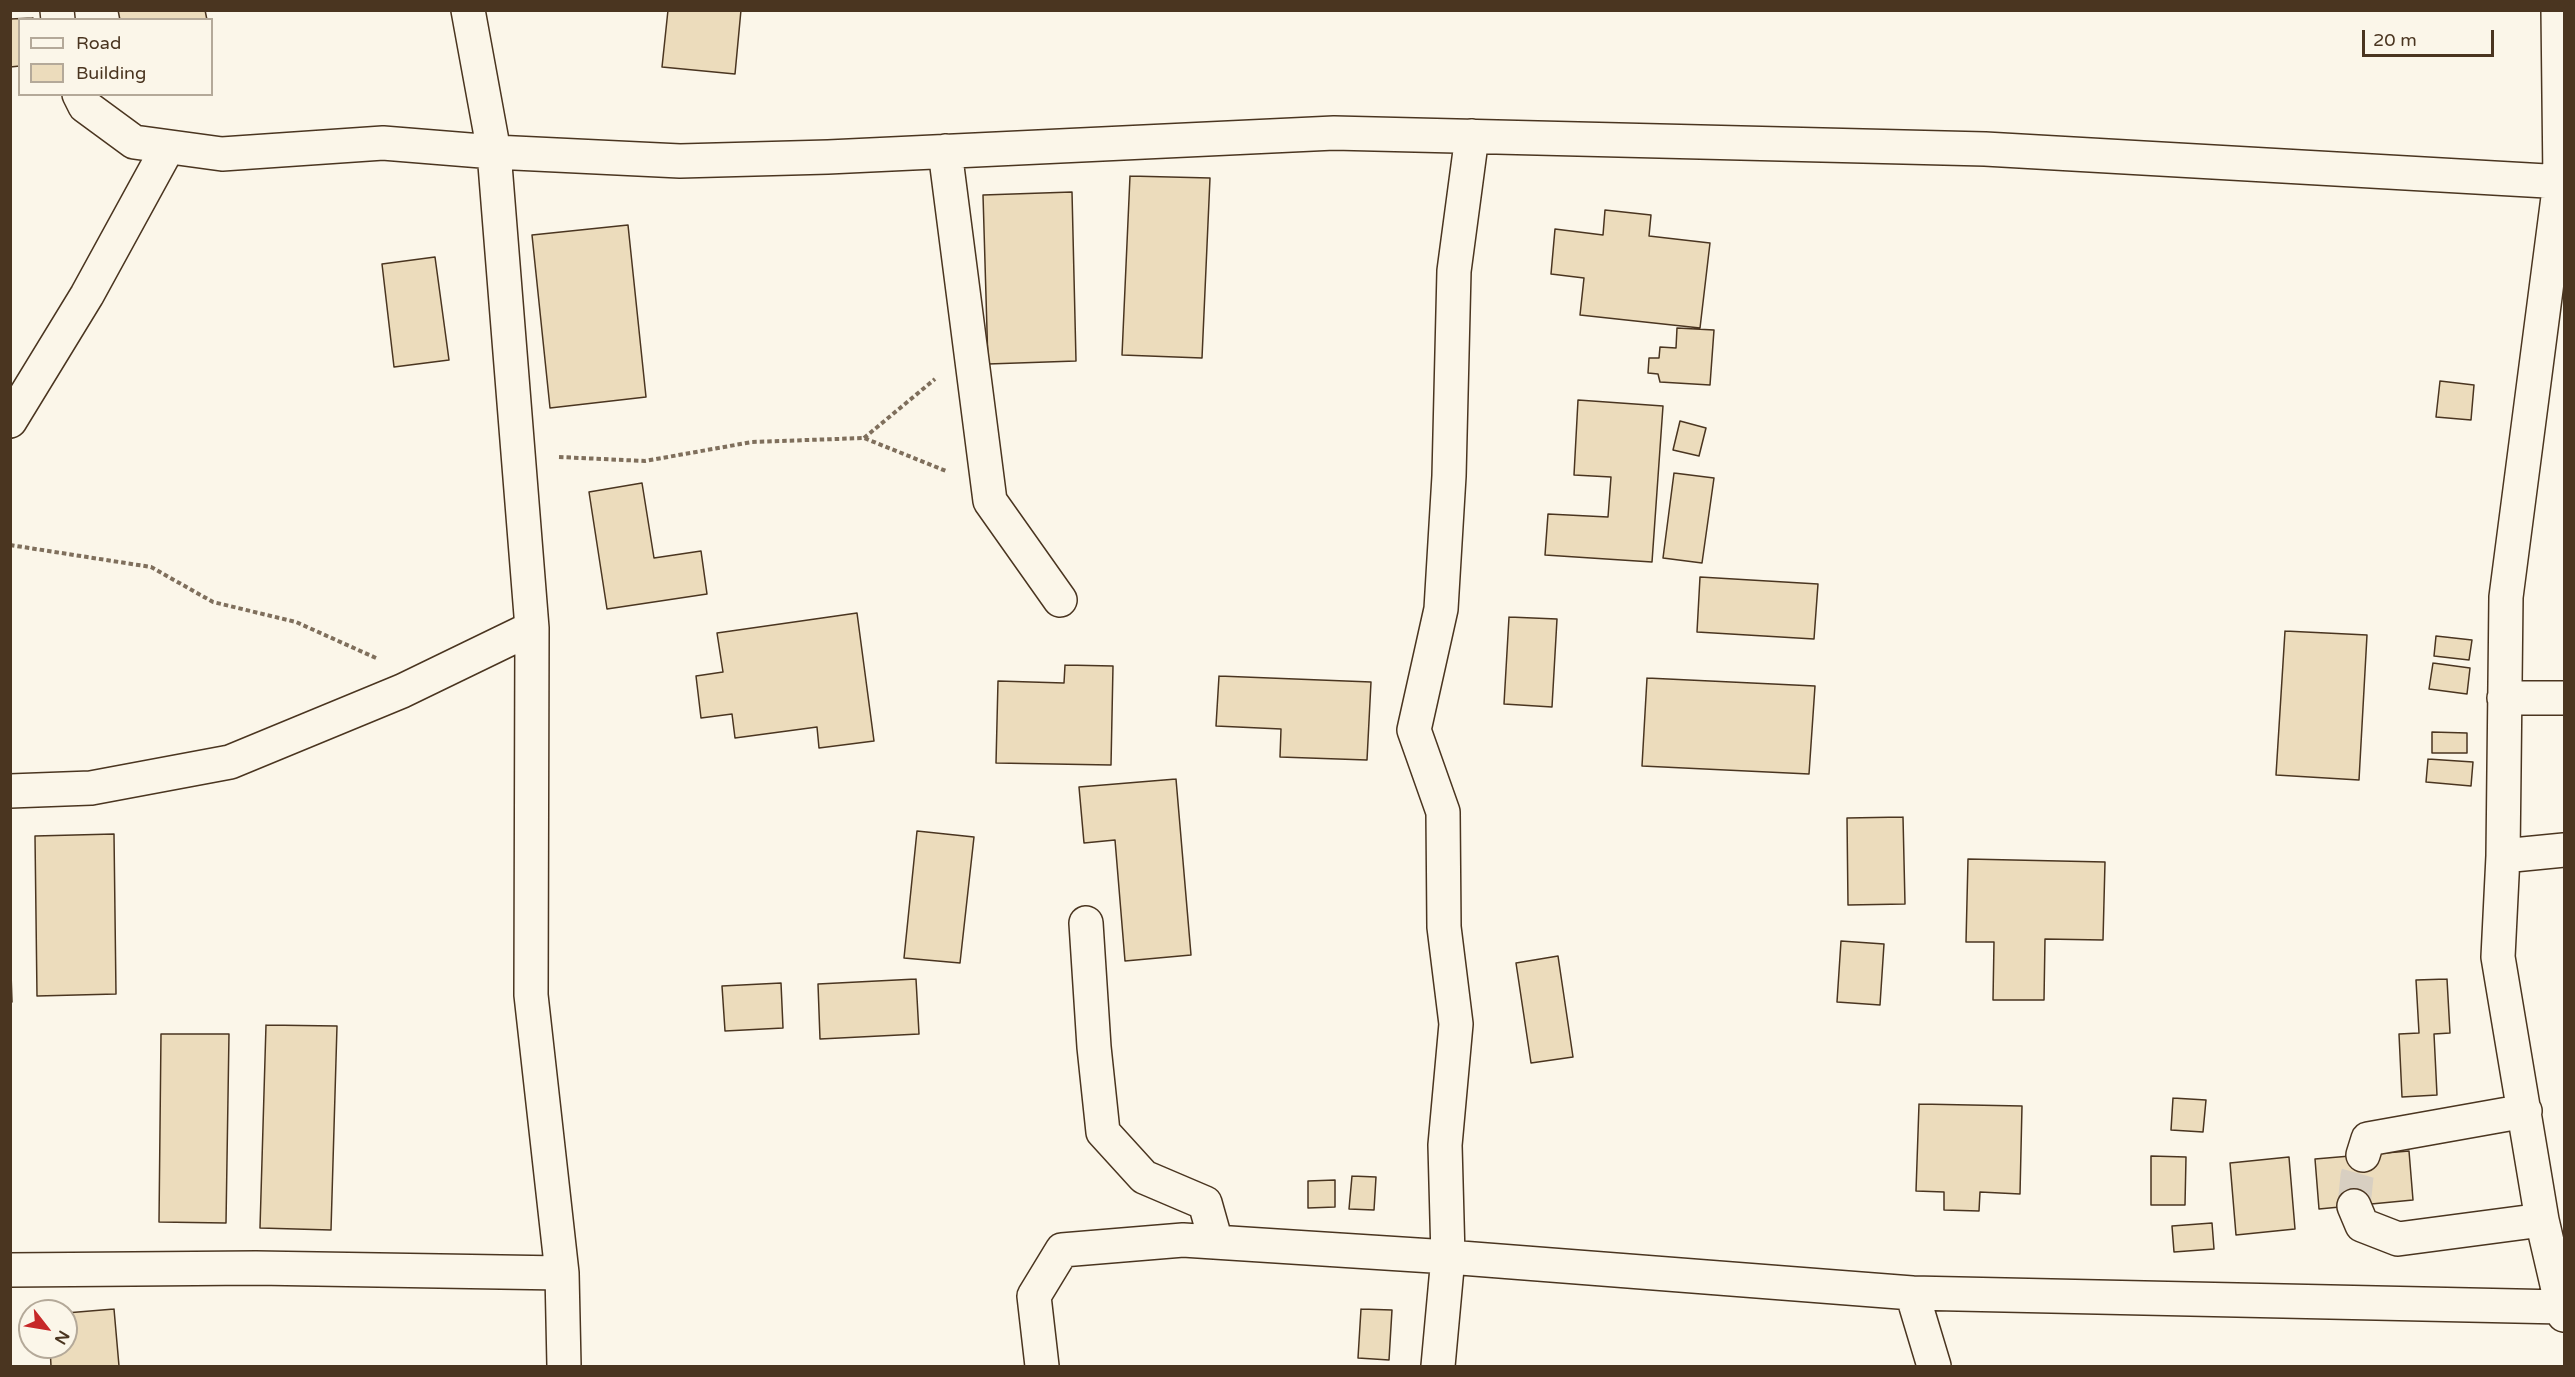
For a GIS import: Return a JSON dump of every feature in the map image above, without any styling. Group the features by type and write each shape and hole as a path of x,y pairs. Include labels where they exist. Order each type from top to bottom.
{"street":[{"path":"468,10 494,152 532,627 531,995 562,1274 564,1366"},
{"path":"1042,1366 1034,1296 1062,1250 1183,1240 1448,1257 1912,1293 2563,1311 2542,1220 2499,957 2503,856 2506,597 2562,182 2559,10"},
{"path":"80,96 85,106 134,142 222,154 383,143 494,152 680,161 1334,133 1985,149 2562,182"},
{"path":"1438,1366 1448,1257 1445,1145 1456,1024 1444,927 1443,812 1414,730 1441,609 1449,476 1454,271 1472,136"},
{"path":"10,422 87,295 168,147"},
{"path":"945,151 990,501 1060,600"},
{"path":"10,791 91,788 230,762 402,691 532,627"},
{"path":"2504,698 2565,698"},
{"path":"2503,856 2565,850"},
{"path":"1086,923 1103,1132 1144,1177 1205,1203 1216,1242"},
{"path":"2363,1155 2368,1139 2525,1111"},
{"path":"2354,1206 2362,1225 2398,1239 2542,1220"},
{"path":"10,1270 245,1268 562,1274"},
{"path":"1912,1293 1934,1366"}],"path":[{"path":"864,438 970,350"},
{"path":"518,455 645,461 752,442 864,438 988,487"},
{"path":"10,545 152,567 213,602 296,622 375,658 386,660"}],"building":[{"path":"118,10 205,10 207,18 120,18"},
{"path":"668,10 741,10 735,74 662,67"},
{"path":"10,19 18,19 18,66 10,67"},
{"path":"1130,176 1210,178 1202,358 1122,355"},
{"path":"1072,192 1076,361 988,364 983,195"},
{"path":"1605,210 1651,215 1649,236 1710,243 1700,328 1580,315 1584,278 1551,274 1555,229 1603,235"},
{"path":"628,225 646,397 550,408 532,235"},
{"path":"435,257 449,360 394,367 382,264"},
{"path":"1677,328 1714,330 1710,385 1660,382 1658,374 1648,373 1649,358 1659,358 1660,347 1676,348"},
{"path":"2440,381 2474,385 2471,420 2436,417"},
{"path":"1578,400 1663,406 1652,562 1545,555 1548,514 1608,517 1611,477 1574,475"},
{"path":"1680,421 1706,428 1699,456 1673,450"},
{"path":"1674,473 1714,478 1702,563 1663,558"},
{"path":"642,483 654,558 701,551 707,594 607,609 589,492"},
{"path":"1700,577 1818,584 1814,639 1697,632"},
{"path":"857,613 874,741 819,748 817,727 735,738 732,714 701,718 696,676 723,672 717,633"},
{"path":"1509,617 1557,619 1552,707 1504,704"},
{"path":"2285,631 2367,635 2359,780 2276,775"},
{"path":"2436,636 2472,640 2469,660 2434,656"},
{"path":"2433,663 2470,668 2467,694 2429,689"},
{"path":"1065,665 1113,666 1111,765 996,763 998,681 1064,683"},
{"path":"1219,676 1371,682 1367,760 1280,757 1281,729 1216,726"},
{"path":"1647,678 1815,686 1809,774 1642,766"},
{"path":"2432,732 2467,733 2467,753 2432,753"},
{"path":"2428,759 2473,762 2471,786 2426,782"},
{"path":"1176,779 1191,955 1125,961 1115,840 1084,843 1079,787"},
{"path":"1903,817 1905,904 1848,905 1847,818"},
{"path":"917,831 974,837 960,963 904,958"},
{"path":"114,834 116,994 37,996 35,836"},
{"path":"1968,859 2105,862 2103,940 2045,939 2044,1000 1993,1000 1994,942 1966,942"},
{"path":"1841,941 1884,944 1880,1005 1837,1002"},
{"path":"10,944 12,1002 10,1002"},
{"path":"1558,956 1573,1057 1531,1063 1516,963"},
{"path":"916,979 919,1034 820,1039 818,984"},
{"path":"2447,979 2450,1033 2434,1034 2437,1095 2402,1097 2399,1034 2419,1033 2416,980"},
{"path":"781,983 783,1028 725,1031 722,986"},
{"path":"266,1025 337,1026 331,1230 260,1228"},
{"path":"161,1034 229,1034 226,1223 159,1222"},
{"path":"2173,1098 2206,1100 2203,1132 2171,1130"},
{"path":"1919,1104 2022,1106 2020,1194 1980,1192 1979,1211 1944,1210 1944,1192 1916,1191"},
{"path":"2409,1151 2413,1200 2319,1209 2315,1159"},
{"path":"2151,1156 2186,1157 2185,1205 2151,1205"},
{"path":"2289,1157 2295,1229 2236,1235 2230,1163"},
{"path":"1352,1176 1376,1177 1374,1210 1349,1209"},
{"path":"1335,1180 1335,1207 1308,1208 1308,1181"},
{"path":"2212,1223 2214,1249 2174,1252 2172,1226"},
{"path":"114,1309 119,1366 51,1366 51,1359 78,1359 78,1312"},
{"path":"1361,1309 1392,1310 1389,1360 1358,1358"}],"tunnel":[{"path":"2354,1206 2357,1176 2363,1155"}]}
